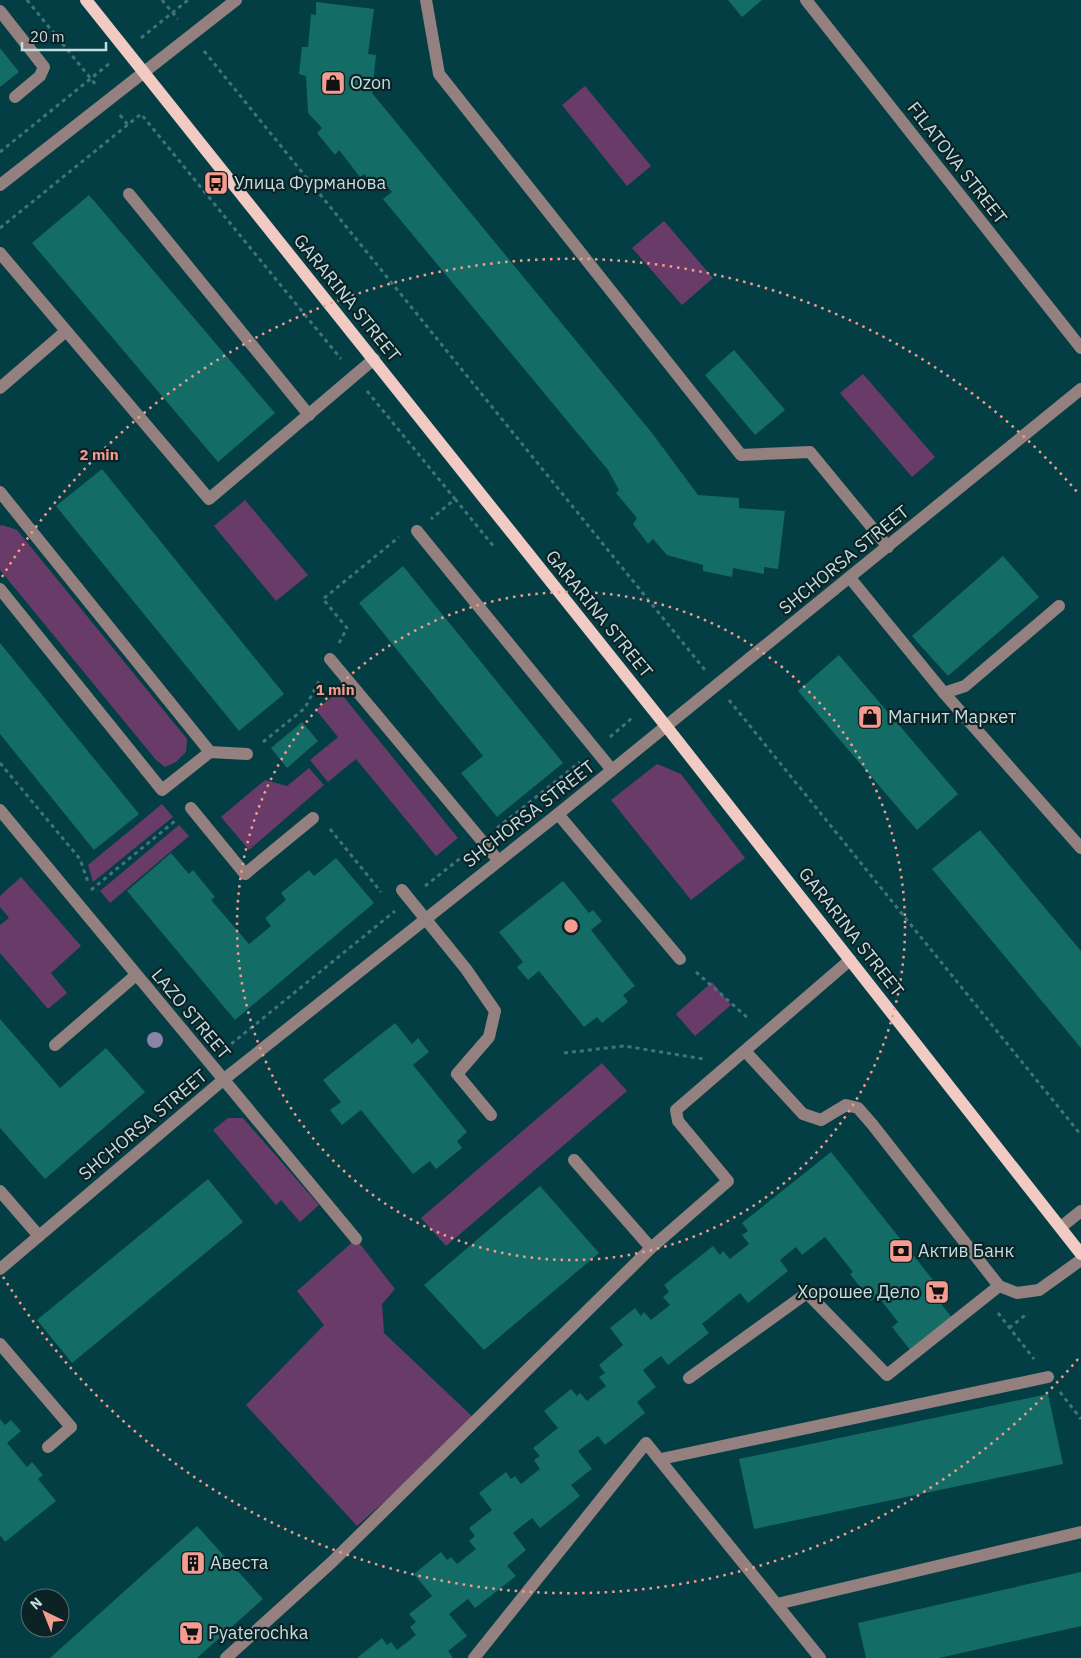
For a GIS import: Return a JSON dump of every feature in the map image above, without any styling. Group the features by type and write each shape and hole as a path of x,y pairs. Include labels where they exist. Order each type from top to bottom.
{"main road":[{"name":"GARARINA STREET","path":"86,0 666,726 1081,1254"}],"street":[{"path":"0,185 236,0"},
{"path":"426,0 439,74 741,455 810,452 888,547"},
{"name":"FILATOVA STREET","path":"806,0 1081,348"},
{"path":"0,11 44,67 40,76 15,97"},
{"path":"129,194 309,415"},
{"path":"0,253 209,499 374,359"},
{"path":"0,388 66,331"},
{"name":"SHCHORSA STREET","path":"0,1269 223,1080 558,814 1081,389"},
{"path":"0,492 210,752"},
{"path":"417,531 612,770"},
{"path":"850,578 944,693 1081,848"},
{"path":"0,589 162,790 210,752 247,754"},
{"path":"944,693 965,686 1059,606"},
{"path":"330,660 498,860"},
{"path":"191,808 245,874 314,818"},
{"name":"LAZO STREET","path":"0,810 356,1239"},
{"path":"558,814 680,959"},
{"path":"406,894 466,969 495,1011 489,1037 457,1074 491,1115"},
{"path":"226,1658 332,1562 651,1248 728,1181 678,1121 676,1110 850,960"},
{"path":"55,1045 136,975"},
{"path":"745,1051 803,1114 821,1120 846,1105 858,1108 999,1286 1017,1293 1038,1290 1081,1260"},
{"path":"574,1160 651,1248"},
{"path":"0,1191 39,1236"},
{"path":"1061,1227 1081,1211"},
{"path":"688,1378 807,1293 887,1374 999,1286"},
{"path":"0,1344 71,1427 48,1447"},
{"path":"661,1459 1048,1376"},
{"path":"474,1658 646,1443 661,1459 820,1658"},
{"path":"777,1604 1081,1532"}],"path":[{"path":"0,152 90,78 27,0"},
{"path":"162,0 1081,1135"},
{"path":"0,228 141,114 497,552"},
{"path":"247,754 304,708 347,628 323,599 402,534 417,531 454,498"},
{"path":"406,894 482,840 596,749 632,718 626,711"},
{"path":"0,763 80,860 90,890 96,898"},
{"path":"90,890 180,818"},
{"path":"223,1050 396,910"},
{"path":"680,959 765,1033"},
{"path":"564,1053 624,1046 729,1064"}],"shaded area":[{"path":"585,86 651,166 627,186 562,105"},
{"path":"664,221 713,278 682,305 632,248"},
{"path":"863,374 935,457 912,477 840,393"},
{"path":"245,500 308,575 276,601 214,526"},
{"path":"0,526 17,530 187,739 186,752 176,762 165,767 156,760 0,570"},
{"path":"339,691 458,838 436,856 356,759 328,782 310,760 338,737 316,710"},
{"path":"657,764 681,774 745,858 691,900 611,800"},
{"path":"309,768 324,785 249,850 221,817 265,780 287,786"},
{"path":"162,804 173,817 93,882 88,865"},
{"path":"179,825 189,836 110,903 100,891"},
{"path":"21,877 81,946 51,973 67,993 48,1009 0,953 0,925 9,918 0,907 0,896"},
{"path":"712,982 731,1005 695,1036 676,1014"},
{"path":"602,1063 627,1091 446,1246 421,1218"},
{"path":"228,1118 243,1118 319,1205 300,1222 281,1200 276,1205 213,1130"},
{"path":"356,1239 395,1289 382,1304 384,1333 476,1420 357,1526 246,1405 324,1325 297,1291"}],"building":[{"path":"728,0 762,0 742,17"},
{"path":"316,2 374,9 368,54 376,55 372,93 652,433 698,495 739,498 739,508 785,511 778,569 764,567 764,574 733,568 732,577 703,571 703,565 667,555 653,539 648,544 633,524 637,518 616,493 619,490 608,470 383,199 392,192 380,178 372,184 364,174 360,177 339,150 335,155 317,133 322,128 308,113 306,76 299,74 302,47 308,47 311,14 316,15"},
{"path":"0,48 19,72 0,87"},
{"path":"89,195 275,413 218,462 32,243"},
{"path":"734,350 785,410 755,435 705,375"},
{"path":"102,469 284,694 239,731 56,506"},
{"path":"1003,556 1039,597 948,676 912,636"},
{"path":"403,566 563,763 497,817 461,773 483,756 359,603"},
{"path":"0,643 139,814 94,850 0,734"},
{"path":"839,655 958,794 917,830 798,691"},
{"path":"302,722 318,741 287,768 271,748"},
{"path":"980,830 1081,951 1081,1048 932,869"},
{"path":"171,853 189,874 193,870 215,897 211,900 249,944 271,926 265,918 286,900 281,893 309,870 314,876 336,858 374,903 235,1020 127,891"},
{"path":"563,881 589,913 593,910 602,921 591,930 635,986 623,995 628,1002 602,1023 597,1017 584,1027 539,971 528,980 517,967 523,962 499,932"},
{"path":"0,1019 60,1088 106,1048 145,1092 45,1179 0,1128"},
{"path":"395,1023 412,1044 418,1038 429,1052 413,1065 467,1132 457,1141 462,1148 436,1169 430,1161 413,1174 361,1110 342,1125 330,1110 341,1102 323,1080"},
{"path":"831,1152 945,1295 939,1301 952,1318 911,1351 892,1327 898,1322 877,1295 871,1301 850,1274 853,1272 825,1237 802,1255 796,1247 780,1260 788,1271 748,1303 740,1293 702,1324 709,1333 668,1365 661,1356 643,1370 656,1387 637,1402 645,1413 605,1445 598,1436 578,1451 592,1469 571,1485 580,1496 540,1528 532,1518 513,1533 526,1550 507,1566 516,1576 475,1608 468,1599 449,1614 467,1636 448,1651 453,1658 357,1658 382,1638 387,1645 391,1642 397,1650 416,1635 410,1627 416,1622 409,1614 432,1596 414,1574 441,1552 447,1560 451,1557 457,1564 476,1549 469,1541 475,1536 469,1528 492,1510 479,1493 506,1472 511,1479 515,1476 521,1484 540,1469 534,1460 540,1456 533,1448 558,1428 544,1411 571,1389 577,1396 580,1393 587,1401 606,1386 599,1377 605,1373 599,1365 623,1345 610,1328 635,1308 641,1316 644,1312 651,1320 670,1305 663,1297 669,1292 664,1285 713,1246 720,1255 723,1251 730,1259 749,1244 742,1235 748,1231 742,1223"},
{"path":"208,1179 243,1222 72,1363 37,1320"},
{"path":"540,1186 599,1253 484,1350 424,1285"},
{"path":"1048,1394 1063,1464 754,1529 739,1459"},
{"path":"0,1419 5,1425 11,1420 21,1431 7,1443 27,1467 32,1462 43,1475 38,1479 56,1501 5,1542 0,1535"},
{"name":"Авеста","path":"197,1526 263,1599 197,1658 50,1658"},
{"path":"1081,1572 1081,1626 939,1658 866,1658 858,1623"}],"place":[{"name":"Ozon","path":"333,83"},
{"name":"Улица Фурманова","path":"216,183"},
{"name":"Магнит Маркет","path":"870,717"},
{"name":"Актив Банк","path":"901,1251"},
{"name":"Хорошее Дело","path":"937,1292"},
{"name":"Авеста","path":"193,1563"},
{"name":"Pyaterochka","path":"191,1633"}]}
